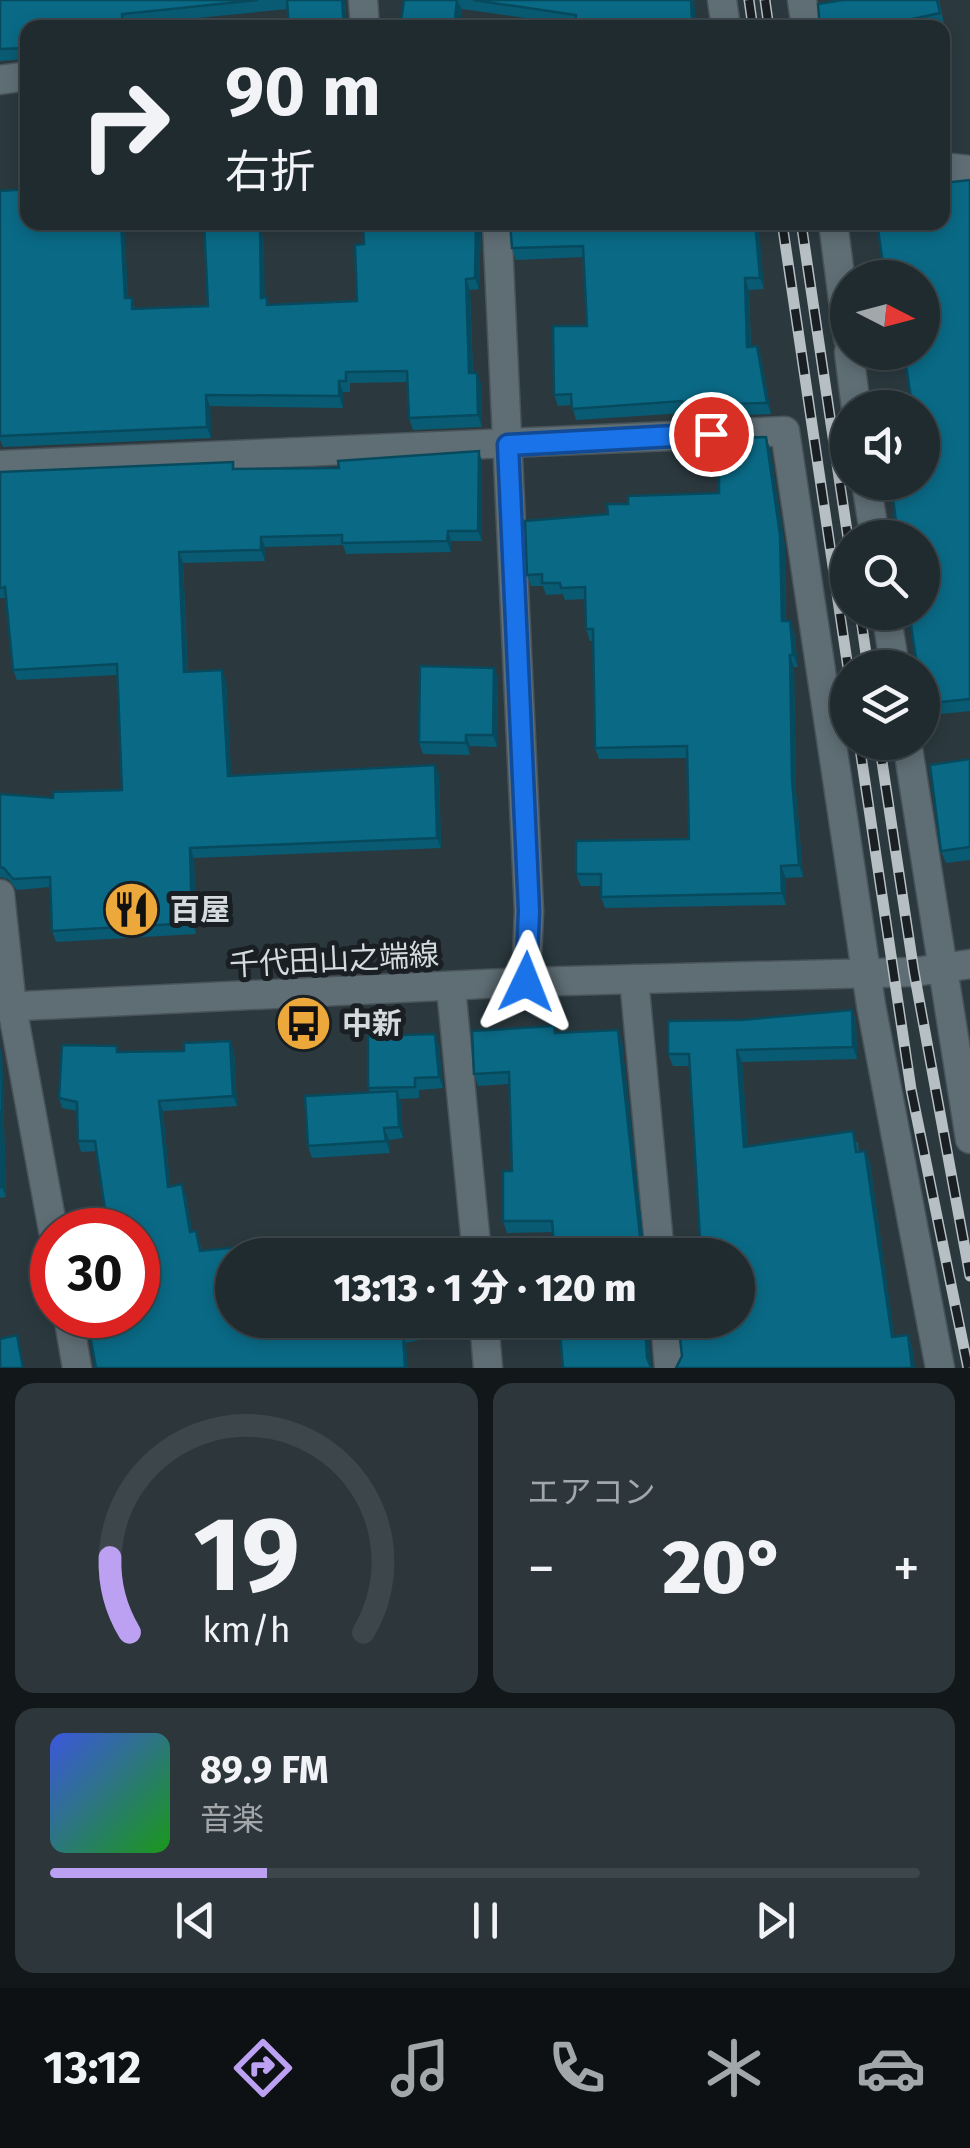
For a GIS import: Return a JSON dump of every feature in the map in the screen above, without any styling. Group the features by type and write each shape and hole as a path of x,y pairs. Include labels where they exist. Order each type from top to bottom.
{"street":[{"path":"497,230 529,911 526,982"},
{"path":"834,230 838,260"},
{"path":"0,464 784,431 867,973 940,1368"},
{"path":"910,760 956,965 970,1140"},
{"path":"0,894 6,1007 48,1208"},
{"name":"千代田山之端線","path":"6,1007 526,982 914,972 956,965"},
{"path":"634,979 658,1238"},
{"path":"451,988 476,1238"},
{"path":"72,1338 78,1368"},
{"path":"486,1338 488,1368"},
{"path":"666,1338 669,1368"}],"building":[{"path":"0,0 258,0 122,14 122,20 20,20 20,48 0,49"},
{"path":"287,0 342,0 343,20 288,20"},
{"path":"404,0 457,0 455,20 401,20"},
{"path":"473,0 691,0 692,20 575,20 576,15"},
{"path":"843,0 937,0 940,13 908,20 819,20 818,4"},
{"path":"970,180 970,699 940,702 940,650 915,650 912,630 940,630 940,520 896,520 893,500 940,500 940,390 910,390 907,370 940,370 940,260 882,260 878,230 950,230 950,182"},
{"path":"20,190 20,230 121,230 125,298 132,298 132,309 208,306 204,230 260,230 261,298 267,297 267,305 357,301 355,245 364,244 363,230 476,230 475,278 466,279 469,373 477,373 478,415 409,418 407,371 346,372 346,381 339,381 339,396 206,395 207,427 0,436 0,191"},
{"path":"511,230 756,230 760,278 745,278 747,347 757,346 767,403 683,405 682,401 572,409 571,394 554,395 553,326 587,326 583,246 512,248"},
{"path":"766,437 780,535 782,621 790,621 793,655 792,780 799,865 781,866 782,893 601,897 601,874 576,874 576,841 689,839 687,746 595,748 593,629 586,629 585,587 561,588 560,583 542,583 542,574 527,575 525,521 608,514 607,504 628,504 628,496 719,493 719,439"},
{"path":"479,451 478,531 448,531 447,541 342,543 342,535 261,537 261,550 179,552 184,672 222,670 228,776 435,765 437,838 190,848 192,923 52,931 50,877 13,879 0,867 0,794 53,798 53,792 122,790 117,664 13,670 5,587 0,588 0,472 233,462 233,469 339,468 338,461"},
{"path":"420,666 494,668 493,735 466,735 466,743 419,742"},
{"path":"970,759 970,847 941,851 930,765"},
{"path":"852,1010 853,1047 737,1050 744,1147 853,1131 856,1152 865,1151 892,1337 908,1335 912,1368 676,1368 682,1356 680,1338 755,1338 755,1238 700,1238 689,1054 668,1054 668,1021 741,1020"},
{"path":"554,1026 555,1033 618,1030 640,1238 554,1238 552,1221 503,1221 503,1171 512,1171 509,1072 474,1074 472,1031"},
{"path":"435,1034 439,1077 415,1078 415,1087 368,1088 368,1036"},
{"path":"230,1041 233,1096 159,1101 168,1187 182,1184 190,1232 196,1231 200,1251 215,1250 215,1338 403,1338 405,1368 96,1368 91,1338 160,1338 160,1208 105,1208 95,1141 78,1141 77,1102 59,1098 62,1045 117,1046 117,1052 184,1051 184,1043"},
{"path":"397,1091 399,1127 384,1128 386,1141 308,1146 305,1096"},
{"path":"0,1110 2,1187 0,1187"},
{"path":"17,1335 23,1368 0,1368 0,1339"},
{"path":"560,1338 646,1338 647,1358 653,1368 563,1368"}],"railway":[{"path":"749,0 752,20"},
{"path":"765,0 768,20"},
{"path":"783,230 845,650"},
{"path":"802,230 845,520"},
{"path":"863,630 865,650"},
{"path":"862,760 911,1089 968,1368"},
{"path":"882,760 914,972 970,1276"}],"place":[{"name":"百屋","path":"131,910"},
{"name":"中新","path":"303,1024"}],"route":[{"path":"526,982 529,911 508,445 528,440 711,434"}]}
